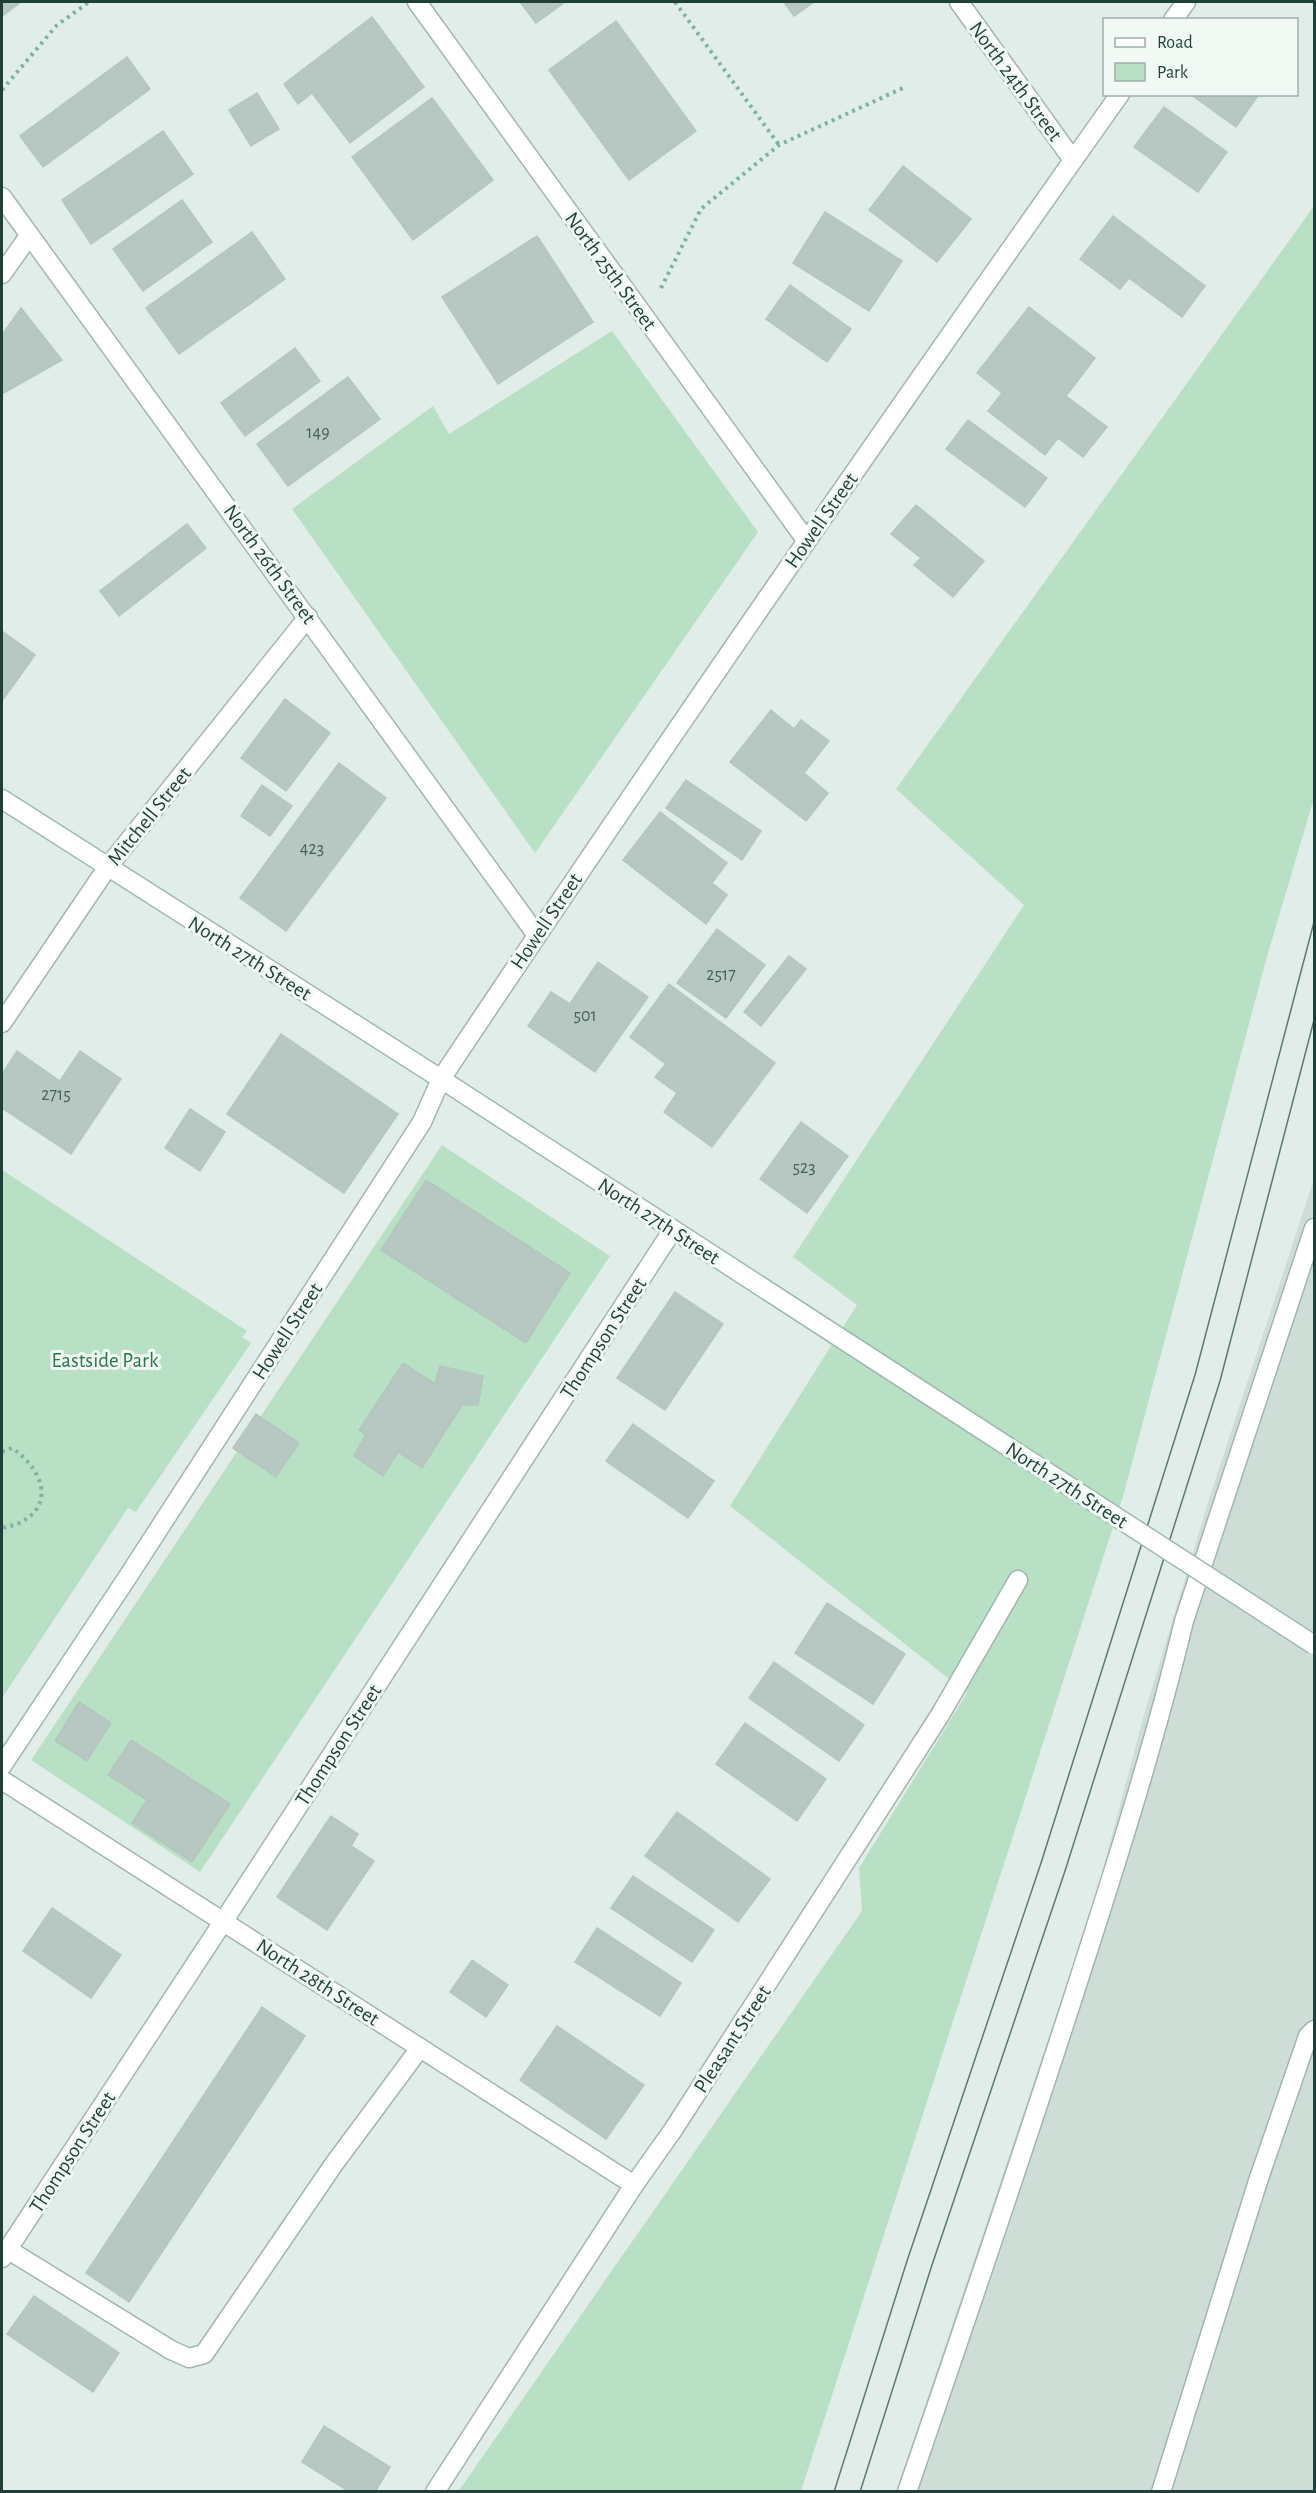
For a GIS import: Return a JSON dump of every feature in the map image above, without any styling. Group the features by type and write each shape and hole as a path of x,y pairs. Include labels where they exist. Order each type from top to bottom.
{"street":[{"name":"North 25th Street","path":"417,2 806,540"},
{"name":"North 24th Street","path":"959,2 1073,160"},
{"path":"1174,18 1186,2"},
{"name":"Howell Street","path":"2,1766 127,1578 422,1122 441,1079 536,934 631,799 806,540 1119,96"},
{"name":"North 26th Street","path":"2,197 536,934"},
{"path":"2,274 29,236"},
{"name":"Mitchell Street","path":"2,1023 107,868 308,617"},
{"name":"North 27th Street","path":"2,799 441,1079 1314,1645"},
{"path":"907,2492 993,2246 1122,1848 1168,1688 1184,1621 1314,1228"},
{"name":"Thompson Street","path":"4,2254 224,1922 672,1230"},
{"name":"Pleasant Street","path":"435,2492 634,2185 673,2130 940,1715 1018,1580"},
{"name":"North 28th Street","path":"2,1780 634,2185"},
{"path":"1161,2492 1262,2169 1308,2036 1314,2030"},
{"path":"4,2254 171,2350 189,2358 204,2354 334,2164 420,2048"}],"path":[{"path":"2,90 57,25 89,2"},
{"path":"675,2 779,145"},
{"path":"646,318 701,209 779,145 903,88"},
{"path":"2,1452 12,1448 24,1456 39,1475 42,1497 38,1508 26,1521 2,1528"}],"shaded area":[{"path":"1314,1179 1314,2491 896,2492 1095,1900 1143,1718 1209,1499"}],"green space":[{"path":"1314,206 1314,798 1266,960 1124,1493 801,2491 458,2492 862,1911 859,1868 967,1693 730,1506 857,1305 793,1257 1024,905 896,789"},
{"path":"612,331 758,532 535,853 292,509 433,406 449,434"},
{"path":"442,1145 610,1256 200,1872 31,1760"},
{"name":"Eastside Park","path":"2,1170 247,1331 242,1337 251,1343 136,1512 128,1508 2,1698"}],"building":[{"path":"2,2 21,2 2,16"},
{"path":"520,2 565,2 536,23"},
{"path":"784,2 814,2 794,16"},
{"path":"372,17 424,87 350,143 312,93 298,104 284,84"},
{"path":"616,21 696,131 629,180 549,70"},
{"path":"127,57 150,89 43,167 20,136"},
{"path":"257,93 279,129 251,146 229,110"},
{"path":"1193,96 1258,96 1236,127"},
{"path":"432,98 493,180 413,240 352,157"},
{"path":"1164,107 1227,152 1198,192 1134,147"},
{"path":"163,131 193,174 91,244 62,200"},
{"path":"903,166 971,219 937,262 869,210"},
{"path":"182,200 212,242 143,291 113,249"},
{"path":"825,212 902,261 869,311 793,263"},
{"path":"1113,216 1205,286 1182,317 1129,278 1120,289 1080,259"},
{"path":"252,232 285,279 179,354 146,308"},
{"path":"537,236 593,322 498,384 442,297"},
{"path":"790,285 851,329 827,362 766,319"},
{"path":"1029,307 1095,358 1066,396 1107,427 1083,457 1058,438 1045,455 988,411 1002,393 977,373"},
{"path":"21,308 62,360 2,394 2,335"},
{"path":"295,348 320,381 245,436 221,403"},
{"path":"348,377 380,419 288,486 257,444"},
{"path":"968,420 1047,478 1025,507 946,449"},
{"path":"916,505 984,561 953,597 914,565 921,558 891,534"},
{"path":"187,524 206,548 119,616 100,591"},
{"path":"2,631 35,655 2,701"},
{"path":"285,699 330,733 286,791 241,758"},
{"path":"771,710 794,729 801,720 829,741 804,773 828,793 806,821 730,762"},
{"path":"339,763 386,798 286,931 240,898"},
{"path":"686,780 761,831 742,860 666,808"},
{"path":"262,785 292,806 270,836 241,816"},
{"path":"660,812 727,863 712,883 727,895 706,924 623,860"},
{"path":"717,929 765,965 726,1018 677,983"},
{"path":"789,956 806,969 761,1026 744,1012"},
{"path":"598,962 648,997 595,1072 528,1026 551,992 570,1004"},
{"path":"669,984 775,1063 712,1147 664,1112 677,1093 655,1077 666,1064 630,1037"},
{"path":"281,1034 398,1114 344,1193 227,1114"},
{"path":"17,1051 60,1081 80,1051 121,1079 71,1154 2,1108 2,1074"},
{"path":"190,1109 225,1132 200,1171 165,1148"},
{"path":"801,1122 848,1156 807,1213 760,1179"},
{"path":"426,1180 570,1273 526,1343 381,1250"},
{"path":"675,1292 723,1324 665,1410 617,1378"},
{"path":"403,1363 435,1384 440,1366 483,1376 478,1405 462,1405 422,1468 398,1452 383,1476 354,1456 366,1434 359,1430"},
{"path":"256,1414 299,1443 276,1477 233,1448"},
{"path":"633,1424 714,1481 688,1518 606,1461"},
{"path":"827,1603 905,1654 873,1704 795,1653"},
{"path":"774,1662 864,1725 839,1761 749,1698"},
{"path":"79,1702 111,1723 87,1761 55,1741"},
{"path":"745,1723 826,1779 797,1821 716,1764"},
{"path":"131,1740 230,1804 192,1862 132,1823 147,1800 108,1775"},
{"path":"677,1812 770,1879 738,1922 645,1856"},
{"path":"331,1816 358,1834 351,1846 374,1861 327,1930 277,1897"},
{"path":"633,1876 714,1930 692,1962 611,1908"},
{"path":"52,1908 121,1955 91,1998 23,1951"},
{"path":"597,1928 681,1983 660,2016 575,1962"},
{"path":"472,1960 508,1985 486,2017 450,1992"},
{"path":"262,2007 305,2036 129,2302 86,2273"},
{"path":"557,2026 644,2085 606,2139 520,2080"},
{"path":"34,2296 119,2353 93,2392 7,2334"},
{"path":"324,2426 390,2467 375,2492 350,2492 302,2462"}],"tram line":[{"path":"834,2492 907,2261 1041,1863 1195,1375 1314,922"},
{"path":"860,2492 931,2268 1065,1871 1220,1381 1314,1020"}]}
